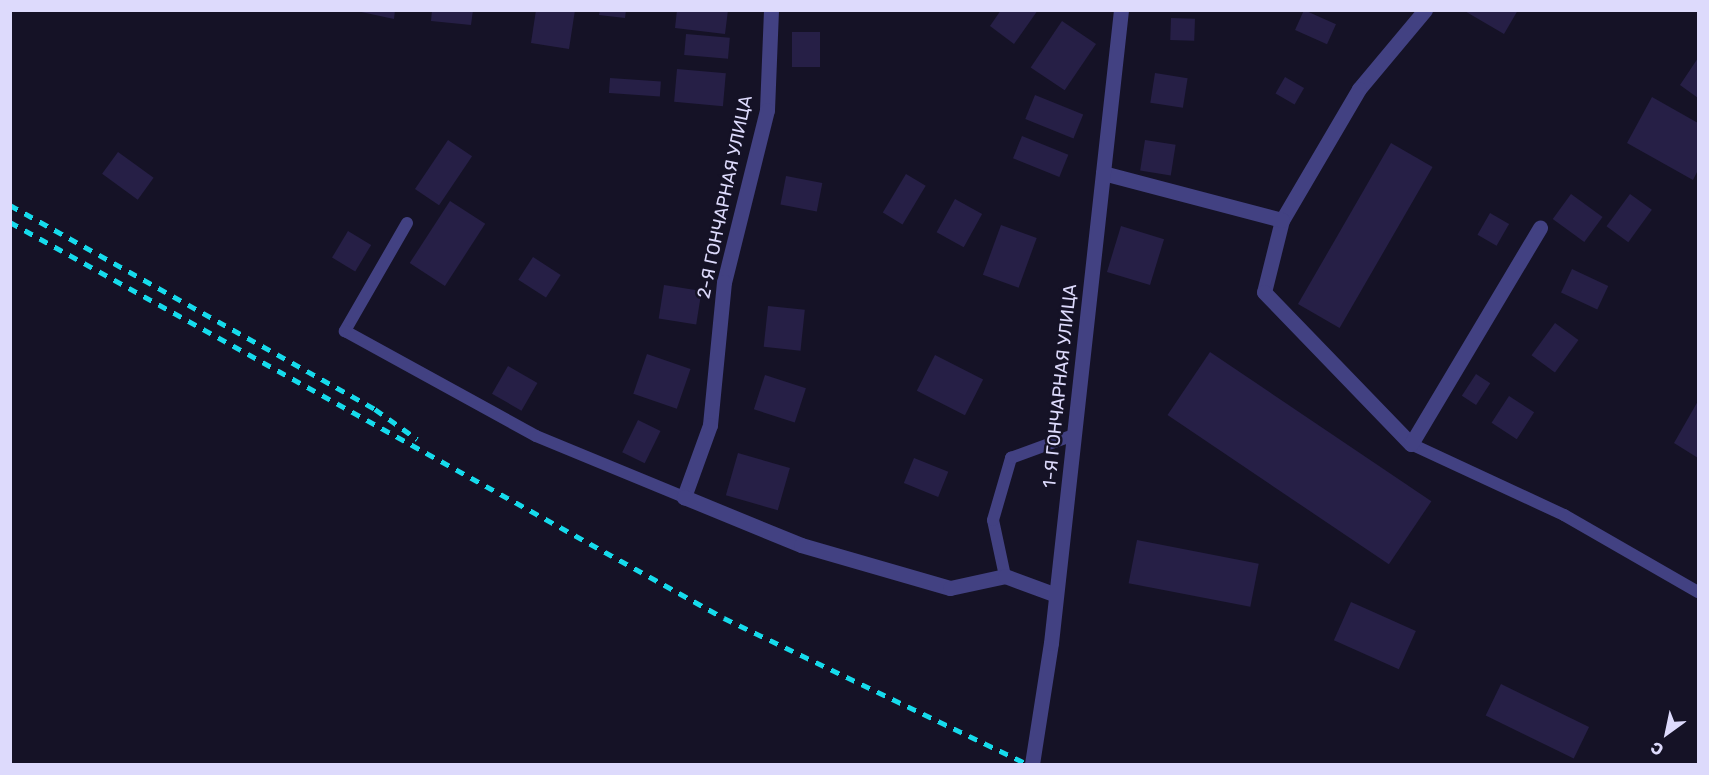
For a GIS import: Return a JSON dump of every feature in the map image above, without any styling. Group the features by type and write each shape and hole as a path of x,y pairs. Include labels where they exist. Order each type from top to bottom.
{"street":[{"name":"2-Я ГОНЧАРНАЯ УЛИЦА","path":"684,497 710,425 724,282 766,110 771,10"},
{"name":"1-Я ГОНЧАРНАЯ УЛИЦА","path":"1032,765 1056,596 1121,10"},
{"path":"1425,10 1359,89 1282,220 1264,292 1410,444 1539,228"},
{"path":"1103,173 1282,220"},
{"path":"684,497 801,545 950,588 1005,576 1056,596"}],"lane":[{"path":"407,223 345,331 536,436 684,497"},
{"path":"1005,576 993,520 1011,458 1074,435"},
{"path":"1410,444 1564,515 1698,592"}],"building":[{"path":"352,10 395,10 394,19"},
{"path":"432,10 473,10 471,25 431,21"},
{"path":"536,10 575,10 569,49 531,43"},
{"path":"600,10 626,10 625,18 599,15"},
{"path":"677,10 728,10 725,34 675,28"},
{"path":"1001,10 1038,10 1014,44 990,26"},
{"path":"1304,10 1336,24 1327,44 1295,30"},
{"path":"1463,10 1518,10 1504,34"},
{"path":"1171,18 1195,19 1194,41 1170,40"},
{"path":"1062,21 1096,44 1065,90 1031,67"},
{"path":"792,32 820,32 820,67 792,67"},
{"path":"686,34 730,38 728,59 684,55"},
{"path":"1698,58 1698,98 1680,85"},
{"path":"677,69 726,73 723,106 674,102"},
{"path":"1155,73 1188,78 1183,108 1150,103"},
{"path":"1285,77 1304,88 1295,104 1276,93"},
{"path":"610,78 661,82 660,97 609,93"},
{"path":"1035,95 1083,114 1073,139 1025,119"},
{"path":"1652,97 1698,123 1698,170 1693,180 1627,143"},
{"path":"1022,136 1068,155 1059,177 1013,158"},
{"path":"448,140 472,156 439,205 415,189"},
{"path":"1145,140 1176,145 1171,175 1140,171"},
{"path":"1391,143 1433,167 1340,328 1298,304"},
{"path":"118,152 154,178 138,200 102,174"},
{"path":"906,174 926,186 903,224 883,213"},
{"path":"786,176 822,183 817,212 780,204"},
{"path":"1571,194 1603,217 1584,242 1553,219"},
{"path":"1630,194 1652,210 1628,242 1606,226"},
{"path":"955,199 982,214 964,247 937,232"},
{"path":"450,201 485,224 445,286 410,263"},
{"path":"1490,213 1509,224 1497,246 1478,235"},
{"path":"1001,225 1037,238 1019,288 983,275"},
{"path":"1121,226 1164,239 1150,285 1107,272"},
{"path":"348,231 371,245 355,271 332,258"},
{"path":"533,257 561,275 546,298 518,280"},
{"path":"1572,269 1608,286 1597,309 1561,293"},
{"path":"664,285 702,291 696,325 659,319"},
{"path":"768,306 805,310 801,351 764,347"},
{"path":"1555,323 1578,340 1555,372 1531,355"},
{"path":"1210,352 1431,501 1389,564 1168,415"},
{"path":"647,354 690,369 677,409 633,394"},
{"path":"935,355 983,380 965,415 917,391"},
{"path":"508,366 537,383 521,411 492,394"},
{"path":"1476,374 1490,383 1476,405 1462,396"},
{"path":"765,375 806,388 795,423 754,409"},
{"path":"1509,396 1534,412 1517,439 1492,423"},
{"path":"1698,401 1698,458 1674,443"},
{"path":"638,420 660,431 645,463 622,452"},
{"path":"738,453 790,468 778,510 726,495"},
{"path":"914,458 948,472 938,497 904,483"},
{"path":"1137,540 1259,564 1250,607 1129,583"},
{"path":"1351,602 1416,631 1399,669 1334,640"},
{"path":"1501,684 1589,727 1574,758 1486,715"}],"railway":[{"path":"10,205 375,409 417,439"},
{"path":"10,222 724,618 1027,764"}]}
